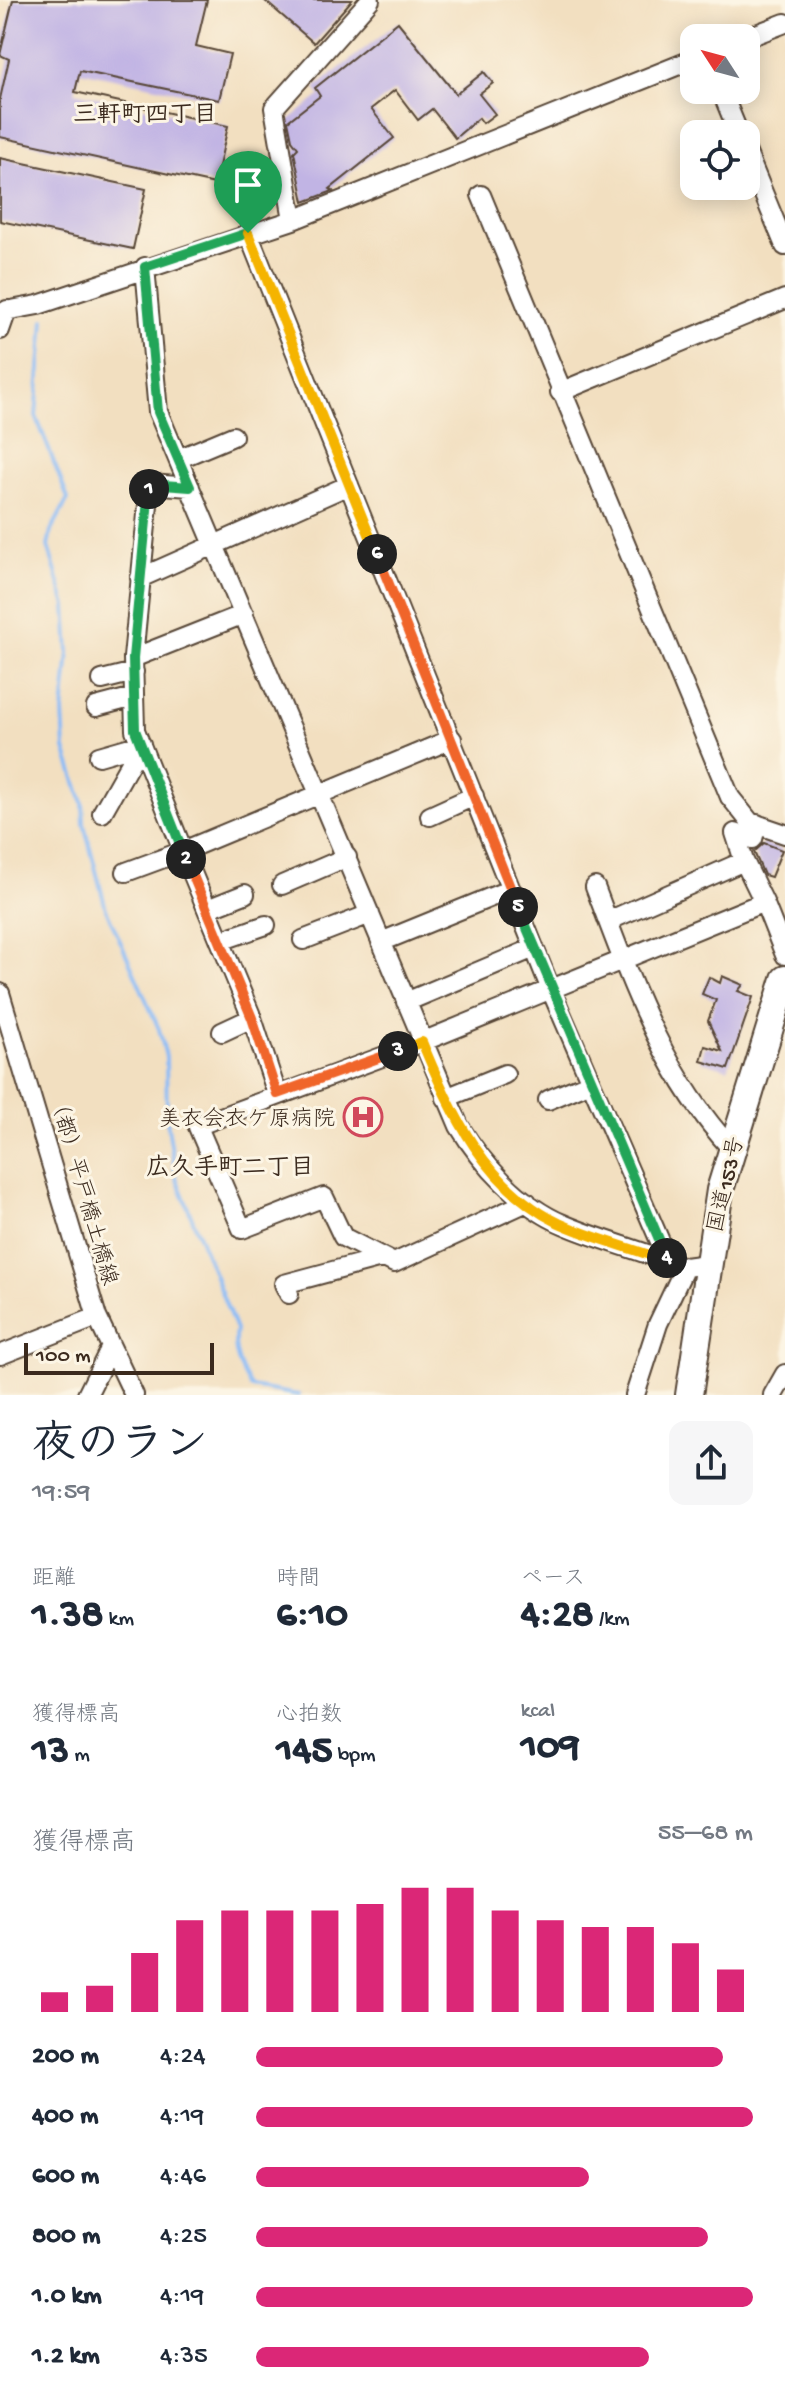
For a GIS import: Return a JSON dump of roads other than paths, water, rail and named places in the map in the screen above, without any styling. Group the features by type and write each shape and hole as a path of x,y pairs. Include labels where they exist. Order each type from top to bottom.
{"highway":[{"name":"国道153号","path":"689,1395 687,1264 731,1148 785,979"}],"street":[{"path":"293,220 274,108 370,0"},
{"path":"760,33 785,23"},
{"path":"0,330 4,311 38,305 293,220 680,65"},
{"path":"760,185 785,246"},
{"path":"481,195 717,769 737,811 757,824 785,834"},
{"path":"248,233 551,990 591,1082 687,1264"},
{"path":"145,267 158,412 320,791 422,1042 471,1146 527,1202 560,1223 687,1264"},
{"path":"560,392 785,299"},
{"path":"178,459 233,436"},
{"path":"190,487 150,484 133,665 135,730 252,1018 277,1094"},
{"path":"140,578 349,485"},
{"path":"102,680 244,614"},
{"path":"96,707 134,697"},
{"path":"126,872 452,739"},
{"path":"99,756 141,744"},
{"path":"102,813 141,744"},
{"path":"430,816 474,796"},
{"path":"757,824 753,839 735,833 785,955"},
{"path":"282,885 347,857"},
{"path":"608,921 744,861"},
{"path":"595,887 679,1084 704,1120 731,1148"},
{"path":"381,942 511,889"},
{"path":"207,909 245,894"},
{"path":"527,1202 394,1263 343,1237 324,1197 242,1229 200,1125 422,1042 764,902"},
{"path":"303,940 370,914"},
{"path":"220,941 266,925"},
{"path":"406,1002 534,948"},
{"name":"（都）平戸橋土橋線","path":"0,993 97,1317 134,1395"},
{"path":"222,1032 252,1018"},
{"path":"446,1098 505,1074"},
{"path":"548,1100 591,1082"},
{"path":"289,1294 284,1284 381,1258"},
{"path":"635,1395 658,1324 687,1264"},
{"path":"0,1355 97,1317"},
{"path":"87,1395 110,1349"},
{"path":"773,1395 785,1374"}],"waterway":[{"path":"44,320 36,416 68,499 51,531 48,546 66,606 69,653 63,712 65,749 83,803 84,824 106,909 159,1029 166,1057 167,1120 176,1177 236,1330 235,1345 240,1367 251,1387 299,1395"}],"place":[{"name":"美衣会衣ケ原病院","path":"363,1117"}],"district":[{"name":"三軒町四丁目","path":"145,113"},
{"name":"広久手町二丁目","path":"230,1166"}]}
